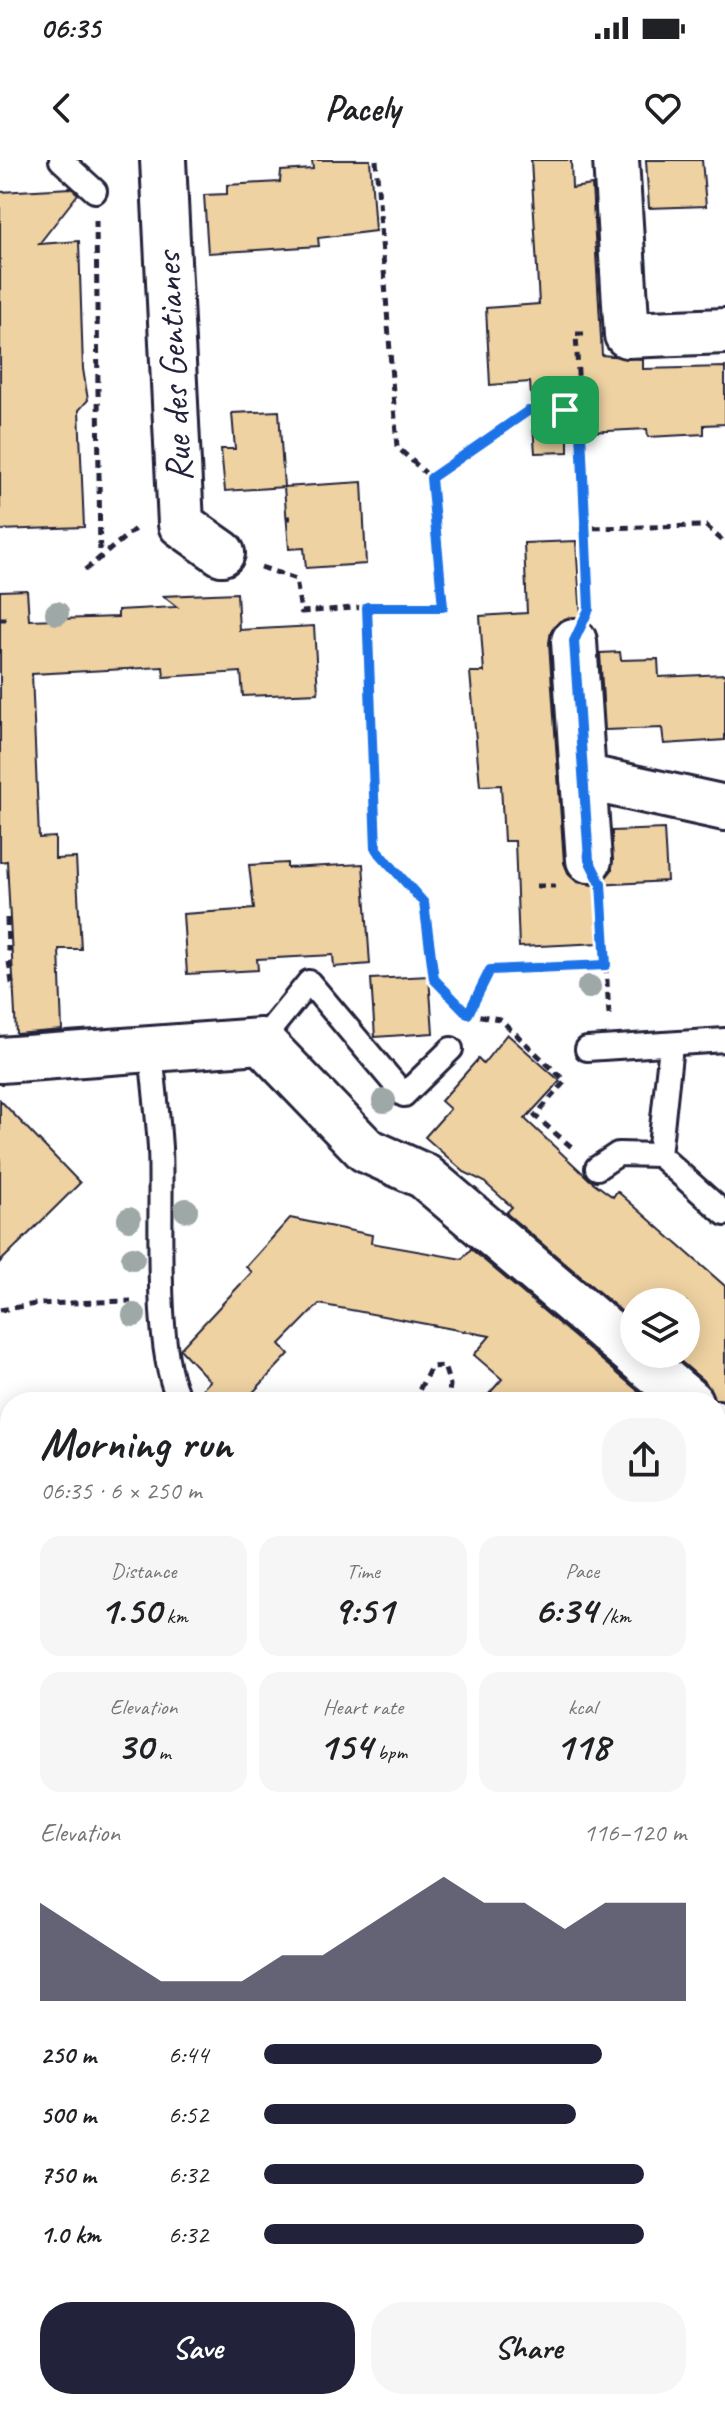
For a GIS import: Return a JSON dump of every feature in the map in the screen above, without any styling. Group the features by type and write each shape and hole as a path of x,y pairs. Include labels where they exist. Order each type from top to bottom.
{"street":[{"name":"Rue des Gentianes","path":"163,160 181,524 222,553"},
{"path":"616,160 627,335 725,331"},
{"path":"574,641 589,860"},
{"path":"583,777 725,808"},
{"path":"0,1060 261,1041 366,1150 424,1176 555,1291 678,1392"}],"lane":[{"path":"61,160 95,191"},
{"path":"261,1041 309,982 404,1095 451,1049"},
{"path":"587,1049 671,1046 725,1040"},
{"path":"659,1155 671,1046"},
{"path":"151,1051 160,1149 162,1300 172,1384 176,1392"},
{"path":"597,1168 618,1154 659,1155 725,1214"}],"path":[{"path":"296,579 301,612 367,607 443,607 431,478 397,447 376,160"},
{"path":"95,191 100,560"},
{"path":"431,478 528,411 580,410 589,609 574,641"},
{"path":"586,528 706,526 725,543"},
{"path":"367,607 376,849 424,903 434,979 468,1014 500,1019 565,1081 535,1116 597,1168"},
{"path":"589,860 601,884 610,1047"},
{"path":"536,886 554,886"},
{"path":"7,918 11,949"},
{"path":"9,962 13,990"},
{"path":"451,1049 490,970 606,965"},
{"path":"0,1310 36,1304 162,1300"},
{"path":"418,1392 431,1367 444,1366 449,1392"}],"building":[{"path":"312,160 370,160 375,231 318,238 319,246 208,253 204,195 227,194 227,185 280,182 281,171 313,169"},
{"path":"531,160 571,160 572,188 592,185 602,355 643,359 643,369 725,367 725,424 704,425 704,434 648,437 647,429 568,433 568,452 535,453 530,382 490,385 486,308 539,304"},
{"path":"646,160 702,160 706,206 649,208"},
{"path":"71,188 78,194 39,244 79,241 83,369 88,400 79,410 84,527 0,530 0,192"},
{"path":"279,411 284,487 225,491 221,449 235,449 232,413"},
{"path":"362,482 366,564 306,568 304,548 289,549 284,487"},
{"path":"576,541 581,618 560,621 551,631 549,643 564,863 569,875 577,882 592,885 604,880 612,870 612,831 664,829 667,881 597,885 600,943 519,947 515,841 504,841 501,785 480,786 470,672 484,672 480,616 527,613 524,543"},
{"path":"27,590 29,620 118,617 118,610 177,607 163,596 237,593 239,630 314,626 318,693 243,696 241,672 164,677 163,667 32,674 39,838 55,837 55,859 76,858 81,949 59,949 62,1030 16,1034 7,861 0,862 0,591"},
{"path":"620,652 621,660 658,659 659,677 725,674 725,740 664,744 662,728 605,730 600,653"},
{"path":"287,863 287,868 363,864 370,964 334,967 333,955 257,959 258,970 187,974 183,914 254,909 249,865"},
{"path":"429,976 433,1033 375,1037 371,979"},
{"path":"507,1034 560,1081 525,1119 590,1180 613,1197 617,1191 725,1286 725,1392 710,1392 706,1383 688,1368 700,1368 700,1288 620,1288 620,1310 506,1213 512,1207 483,1181 464,1172 425,1137 450,1109 441,1101 478,1059 483,1064"},
{"path":"0,1100 80,1183 0,1262"},
{"path":"290,1218 372,1235 371,1243 462,1259 471,1249 639,1392 491,1392 502,1379 474,1355 490,1336 319,1304 280,1344 289,1354 253,1392 200,1392 210,1381 180,1349 252,1272 246,1267"}],"route":[{"path":"565,410 580,410 589,609 574,641 589,860 601,884 606,965 490,970 468,1014 434,979 424,903 406,879 376,849 367,607 443,607 431,478 528,411 565,410"}]}
